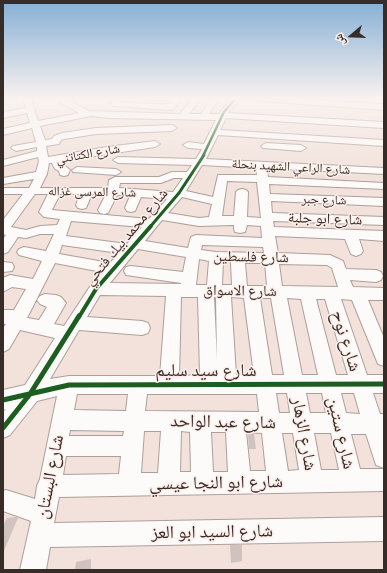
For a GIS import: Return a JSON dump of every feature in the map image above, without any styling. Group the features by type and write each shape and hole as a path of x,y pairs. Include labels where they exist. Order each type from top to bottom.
{"street":[{"path":"3,132 28,126"},
{"path":"5,250 6,226 32,192 42,174 42,148 36,126"},
{"path":"40,126 60,133 76,130 104,139 106,137 106,131 108,126"},
{"path":"76,130 81,126"},
{"path":"89,132 91,126"},
{"path":"188,145 213,126"},
{"name":"شارع محمد بيك فتحي","path":"3,428 30,394 96,289 131,246 157,220 178,195 199,162 219,126"},
{"path":"240,126 266,140 307,151 347,150 384,152"},
{"path":"302,126 384,135"},
{"path":"3,163 42,148 60,133 76,130 89,132 172,128"},
{"name":"شارع الكتاتني","path":"42,148 61,159 121,148 141,150 157,139 123,137 119,136 119,131"},
{"path":"60,133 61,159 59,167 65,170 64,173"},
{"path":"266,140 304,138 384,143"},
{"path":"304,138 307,151"},
{"name":"شارع الزهار","path":"266,140 263,179 276,292 295,385 312,481"},
{"path":"344,140 347,150"},
{"path":"17,144 42,148"},
{"path":"104,210 116,174 121,148"},
{"name":"شارع الراعي الشهيد بنحلة","path":"116,174 199,162 264,163 278,166 384,171"},
{"path":"264,163 384,163"},
{"path":"278,166 282,198"},
{"path":"79,168 161,180 172,175"},
{"path":"309,168 329,234"},
{"path":"3,181 42,174"},
{"name":"شارع المرسى غزاله","path":"7,191 32,192 88,190 116,174 137,192 218,196"},
{"path":"156,174 190,175"},
{"path":"215,220 221,178 223,176 280,181 384,186"},
{"path":"7,191 14,179"},
{"path":"196,240 240,242 269,234 350,234 383,237 380,221 359,185"},
{"path":"82,205 88,190"},
{"path":"56,191 45,212 62,229"},
{"path":"131,208 137,192"},
{"path":"240,242 242,192"},
{"name":"شارع جبر","path":"218,196 242,192 282,198 384,202"},
{"name":"شارع ابو جلبة","path":"269,234 324,219 380,221"},
{"path":"6,226 26,234 40,230 157,220 199,222 215,220 241,221 269,234"},
{"path":"169,385 183,286 194,255 199,222"},
{"path":"3,344 12,319 37,285 51,257 62,229"},
{"name":"شارع فلسطين","path":"62,229 131,246 194,255 238,258 269,234 330,260 338,265 345,293"},
{"path":"350,234 356,252"},
{"path":"24,252 112,269"},
{"path":"216,257 214,291 218,385"},
{"path":"238,258 265,385 279,482"},
{"path":"131,271 183,286"},
{"path":"340,274 376,276"},
{"path":"3,286 10,281 37,285"},
{"name":"شارع الاسواق","path":"96,289 183,286 214,291 384,294"},
{"name":"شارع ستين","path":"307,292 352,480"},
{"path":"345,293 384,358"},
{"name":"شارع نوح","path":"345,293 360,384 379,424 384,457"},
{"path":"42,329 58,303 56,301 45,300"},
{"path":"12,319 42,329 142,328"},
{"name":"شارع سيد سليم","path":"3,400 69,385 384,384"},
{"name":"شارع البستان","path":"33,570 48,486 69,385"},
{"path":"129,484 138,385"},
{"name":"شارع عبد الواحد","path":"61,420 379,424"},
{"path":"169,483 171,422"},
{"path":"200,422 202,483"},
{"path":"235,422 240,482"},
{"path":"56,446 133,446"},
{"name":"شارع ابو النجا عيسي","path":"48,486 384,480"},
{"name":"شارع السيد ابو العز","path":"6,501 41,524 384,529"}],"building":[{"path":"248,434 254,434 256,449 249,449"},
{"path":"7,518 18,518 3,553 3,525"},
{"path":"230,545 242,545 242,561 231,563"},
{"path":"91,559 91,570 75,570 76,562"}],"cycle path":[{"path":"3,428 30,394 96,289 179,193 205,153 218,126"},
{"path":"3,400 69,385 384,384"}]}
